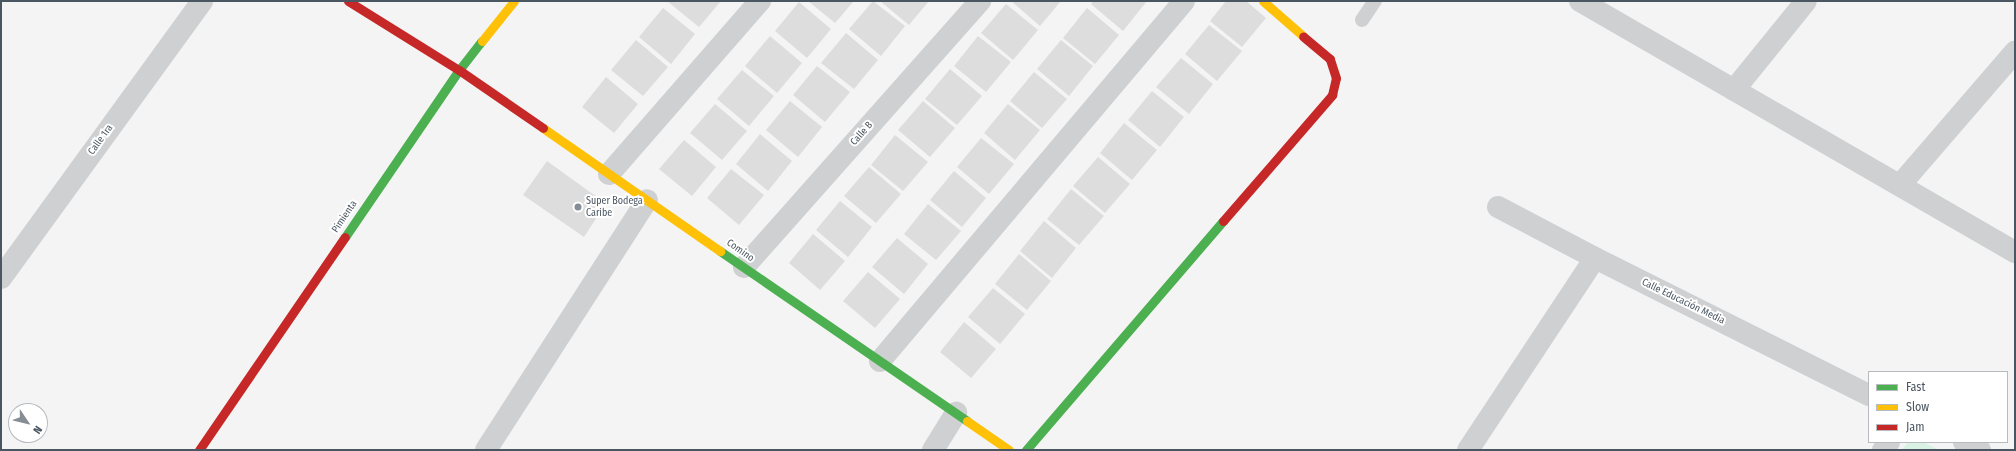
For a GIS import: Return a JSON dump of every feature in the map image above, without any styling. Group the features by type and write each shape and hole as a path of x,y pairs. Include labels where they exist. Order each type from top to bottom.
{"street":[{"name":"Calle 1ra","path":"1,278 202,1"},
{"name":"Comino","path":"348,1 459,70 1009,450"},
{"name":"Pimienta","path":"199,450 459,70 514,1"},
{"path":"609,174 760,1"},
{"name":"Calle B","path":"744,267 980,1"},
{"path":"880,361 1184,1"},
{"path":"1026,450 1332,95 1336,78 1330,59 1263,1"},
{"path":"1580,1 2015,252"},
{"path":"1734,90 1806,1"},
{"path":"1900,186 2015,52"},
{"path":"486,450 647,200"},
{"name":"Calle Educación Media","path":"1498,207 1595,258 1868,394"},
{"path":"1468,450 1595,258"},
{"path":"933,450 956,413"},
{"path":"1966,443 1980,450"}],"lane":[{"path":"1362,20 1375,1"}],"green space":[{"path":"1907,443 1925,443 1939,450 1902,450"}],"building":[{"path":"667,1 721,1 699,27"},
{"path":"808,1 854,1 835,23"},
{"path":"873,1 905,26 881,56 849,29"},
{"path":"880,1 929,1 909,25"},
{"path":"1011,1 1061,1 1040,26"},
{"path":"1093,1 1147,1 1123,31 1091,4"},
{"path":"1226,1 1246,1 1266,18 1242,47 1210,21"},
{"path":"799,2 831,29 807,58 775,31"},
{"path":"1006,4 1038,30 1013,60 981,33"},
{"path":"663,8 695,34 671,64 639,37"},
{"path":"1087,8 1119,35 1095,64 1063,38"},
{"path":"1209,25 1242,51 1217,81 1185,54"},
{"path":"846,33 878,60 854,89 821,63"},
{"path":"770,36 802,63 777,93 745,66"},
{"path":"978,36 1011,62 986,92 954,66"},
{"path":"636,40 668,67 643,96 611,70"},
{"path":"1061,40 1093,66 1069,96 1037,69"},
{"path":"1181,58 1213,84 1189,114 1156,87"},
{"path":"817,66 850,92 825,122 793,95"},
{"path":"950,69 982,96 957,125 925,99"},
{"path":"742,70 774,96 749,126 717,99"},
{"path":"1034,72 1067,99 1042,128 1010,101"},
{"path":"606,77 638,104 614,133 582,107"},
{"path":"1152,91 1184,117 1160,147 1128,120"},
{"path":"790,101 822,127 798,157 766,130"},
{"path":"923,101 955,128 930,157 898,130"},
{"path":"715,104 747,131 722,160 690,133"},
{"path":"1008,104 1040,130 1015,160 984,133"},
{"path":"1124,123 1157,150 1132,180 1100,153"},
{"path":"760,134 792,161 768,191 736,164"},
{"path":"895,135 928,162 903,191 871,165"},
{"path":"981,138 1014,164 989,194 957,167"},
{"path":"684,140 716,167 692,196 659,169"},
{"path":"1098,157 1130,184 1105,213 1073,186"},
{"path":"547,161 601,200 599,214 584,237 523,195"},
{"path":"869,167 901,194 876,223 844,196"},
{"path":"731,169 764,195 739,225 707,198"},
{"path":"954,171 986,198 962,227 930,200"},
{"path":"1071,189 1104,216 1079,245 1047,219"},
{"path":"840,201 872,227 848,257 816,230"},
{"path":"928,204 961,231 936,260 904,234"},
{"path":"1044,221 1076,248 1052,278 1020,251"},
{"path":"813,234 845,261 820,290 789,263"},
{"path":"897,238 928,264 904,294 872,267"},
{"path":"1019,254 1051,281 1027,310 995,284"},
{"path":"868,272 900,299 875,328 843,301"},
{"path":"993,288 1025,314 1000,344 968,317"},
{"path":"964,322 996,349 971,378 940,352"}],"traffic: fast":[{"path":"345,237 459,70 482,41"},
{"path":"1026,450 1223,221"},
{"path":"720,251 967,421"}],"traffic: slow":[{"path":"482,41 514,1"},
{"path":"1263,1 1303,36"},
{"path":"543,128 720,251"},
{"path":"967,421 1009,450"}],"traffic: jam":[{"path":"348,1 459,70 543,128"},
{"path":"1223,221 1332,95 1336,78 1330,59 1303,36"},
{"path":"199,450 345,237"}],"place":[{"name":"Super Bodega Caribe","path":"578,207"}]}
